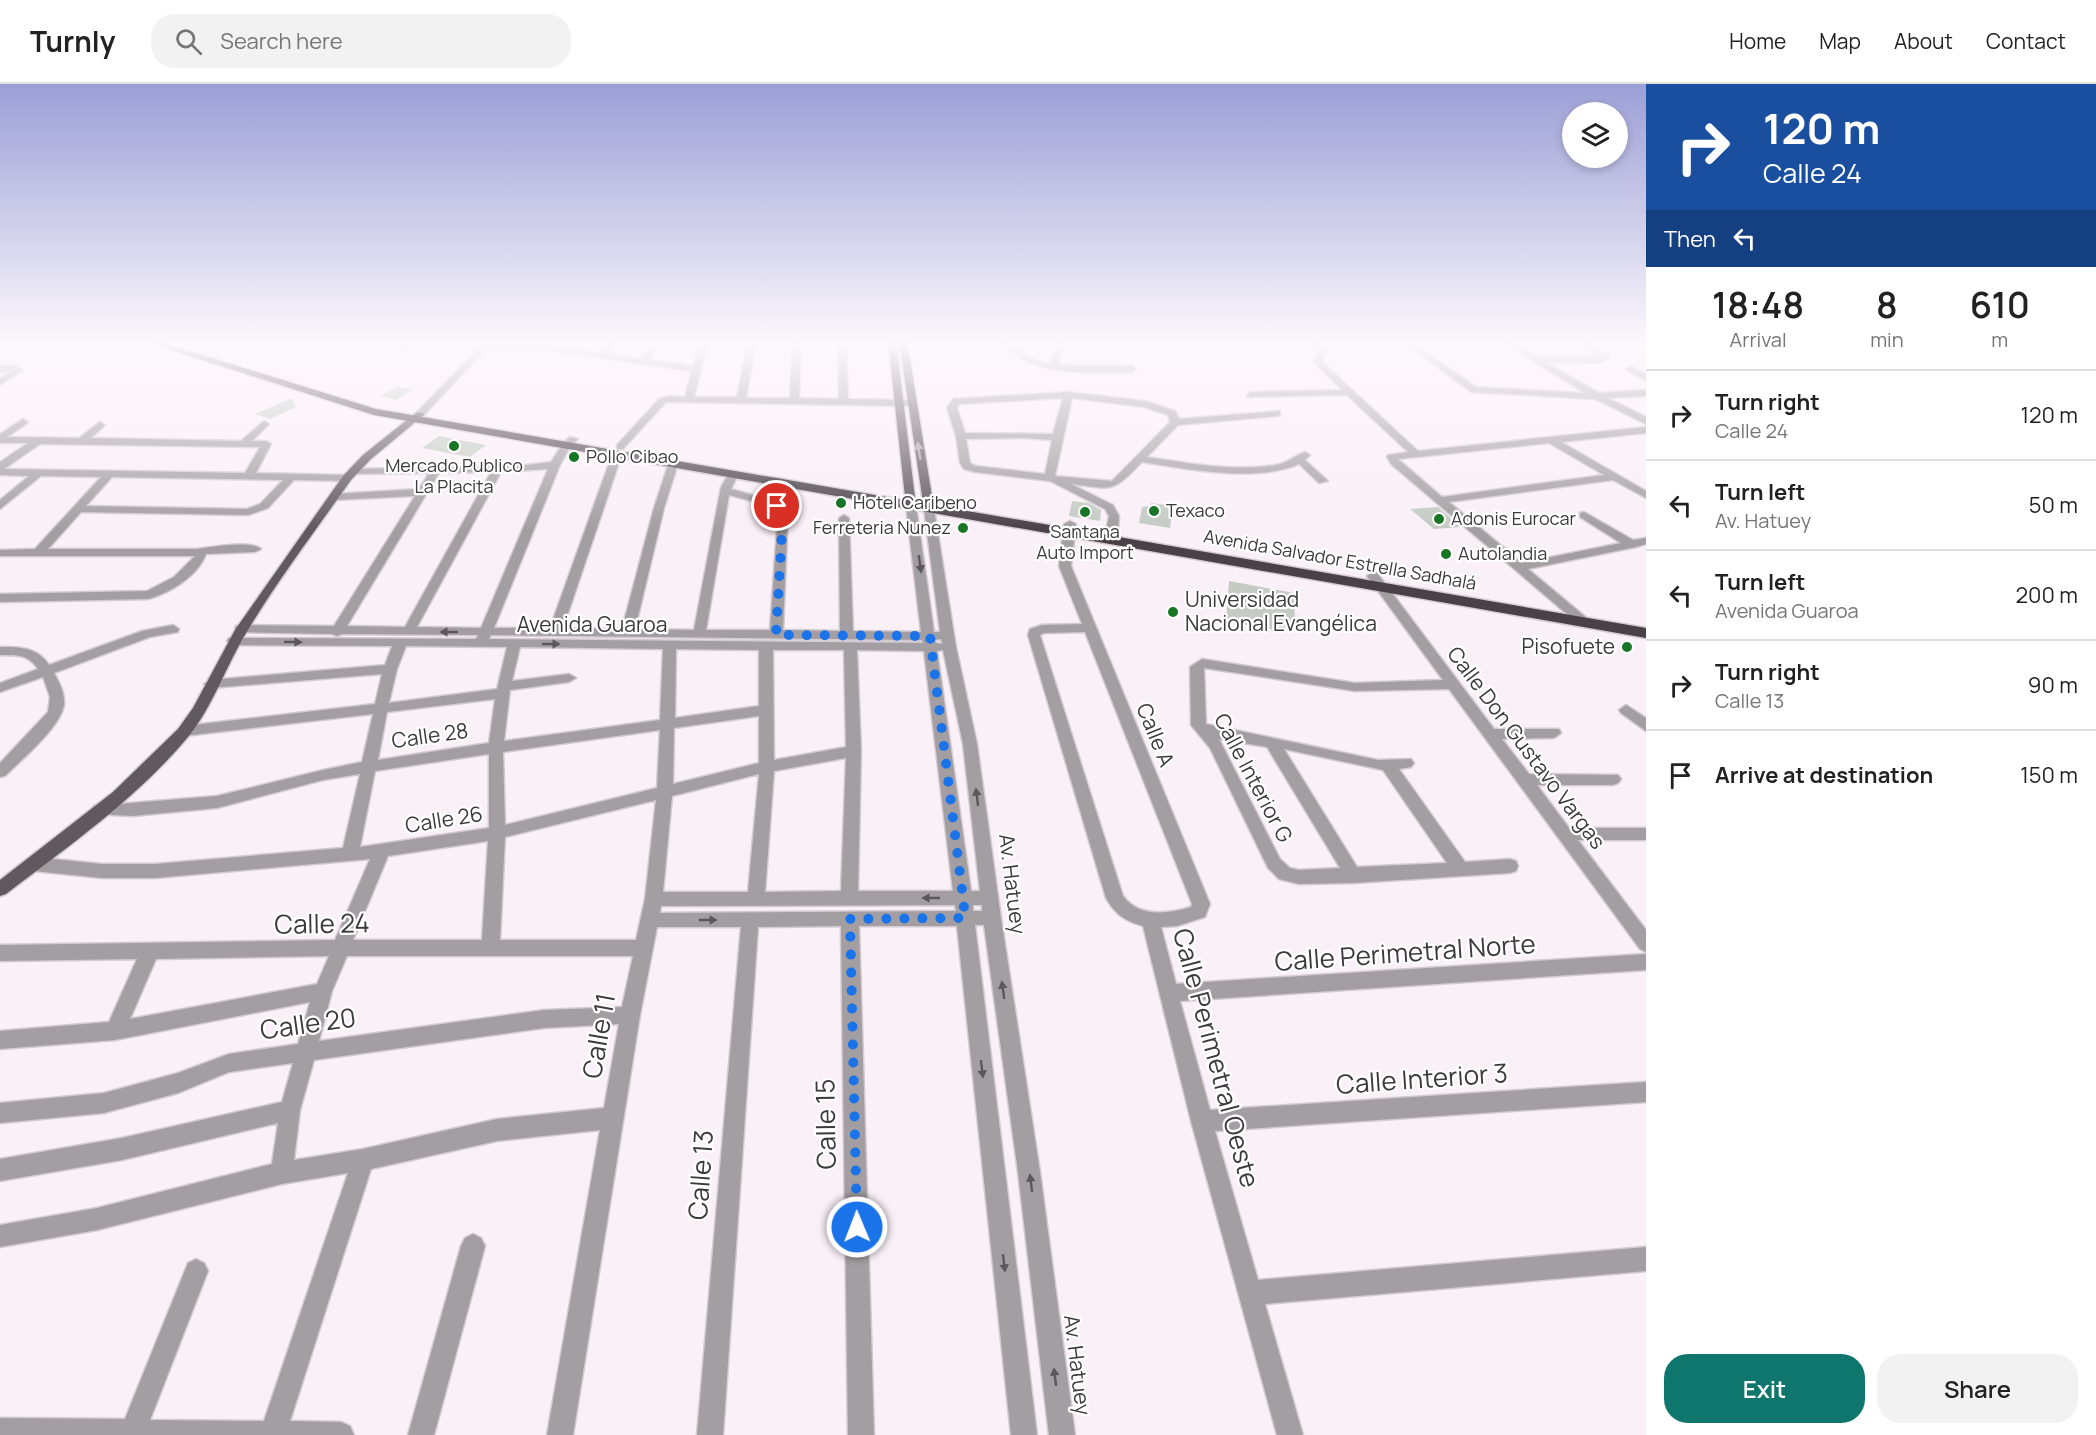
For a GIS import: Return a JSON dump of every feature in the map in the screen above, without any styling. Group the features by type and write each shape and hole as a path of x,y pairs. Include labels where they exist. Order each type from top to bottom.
{"highway":[{"name":"Avenida Salvador Estrella Sadhalá","path":"346,404 1377,582 1571,610 1646,624"},
{"name":"Avenida Salvador Estrella Sadhalá","path":"376,404 417,416"},
{"name":"Avenida Salvador Estrella Sadhalá","path":"619,451 733,475 919,503"},
{"name":"Avenida Salvador Estrella Sadhalá","path":"1069,528 1112,531 1646,633"}],"main road":[{"name":"Av. Hatuey","path":"899,404 919,503"},
{"name":"Av. Hatuey","path":"911,404 919,503"},
{"path":"0,889 100,810 154,763 184,731 200,709 238,635 350,474 417,416"}],"street":[{"path":"417,416 429,404"},
{"path":"555,632 619,451 659,404"},
{"path":"954,404 952,406 961,436 965,463 968,467 1109,486 1116,483 1175,422 1277,413"},
{"path":"1050,477 1066,404"},
{"path":"1145,404 1168,410 1174,416 1175,422"},
{"path":"1362,404 1415,454"},
{"path":"1613,404 1646,421"},
{"path":"0,439 23,422"},
{"path":"244,443 264,424"},
{"path":"82,441 100,425"},
{"path":"1585,623 1395,462 1392,457 1646,430"},
{"path":"961,436 1057,437"},
{"path":"0,439 244,443 266,446 249,476"},
{"path":"0,467 39,440"},
{"path":"1550,440 1646,495"},
{"path":"483,638 555,465 569,442"},
{"path":"1139,459 1261,470 1286,467 1303,458 1323,481"},
{"path":"627,634 659,508 673,464"},
{"path":"0,472 291,477 541,468 555,465"},
{"path":"350,854 390,669 404,638 498,469"},
{"path":"337,632 436,470"},
{"path":"0,507 38,473"},
{"path":"39,552 109,474"},
{"path":"699,635 726,491 733,475"},
{"path":"77,509 248,512 264,506 291,477"},
{"path":"1050,477 1109,507 1114,516 1112,531"},
{"path":"1441,500 1616,477"},
{"path":"726,491 774,504 783,512 771,641 767,767 756,898"},
{"path":"334,497 423,492"},
{"name":"Av. Hatuey","path":"919,503 940,641 965,918 1024,1435"},
{"path":"1584,515 1632,545"},
{"name":"Calle 15","path":"844,518 854,751 850,909 861,1435"},
{"name":"Calle A","path":"1069,528 1065,566 1201,904 1199,912 1190,915 1150,920"},
{"path":"1521,567 1646,541"},
{"path":"0,553 199,553 222,549 255,549"},
{"path":"0,598 148,595 165,589 175,582 198,561 199,553"},
{"name":"Calle Don Gustavo Vargas","path":"1377,582 1646,944"},
{"name":"Calle Perimetral Oeste","path":"1089,628 1042,629 1034,635 1114,898 1123,910 1133,917 1150,920 1202,1121 1290,1435"},
{"path":"0,688 147,634 173,629"},
{"name":"Avenida Guaroa","path":"238,635 337,632 404,638"},
{"name":"Avenida Guaroa","path":"238,635 483,638 555,632 699,635 771,641"},
{"name":"Avenida Guaroa","path":"483,638 514,644 670,645 771,641 940,641"},
{"name":"Av. Hatuey","path":"940,641 970,744 992,918 1029,1172 1062,1435"},
{"path":"491,949 496,833 496,750 503,689 514,644"},
{"name":"Calle 11","path":"560,1435 630,1015 654,899 665,791 670,645"},
{"path":"0,651 30,652 37,656 47,672 57,699 55,713 0,772"},
{"name":"Calle Interior G","path":"1353,876 1299,877 1285,874 1274,863 1216,744 1197,721 1197,667 1202,663 1355,687 1452,684"},
{"path":"211,684 390,669"},
{"path":"184,731 381,709 569,678"},
{"name":"Calle 28","path":"100,810 132,810 217,802 369,766 496,750 768,710"},
{"path":"1626,710 1646,726"},
{"path":"1201,728 1215,733 1388,765 1406,763"},
{"path":"1490,734 1554,733"},
{"path":"1272,742 1353,876 1510,866"},
{"name":"Calle 26","path":"34,864 79,870 127,872 242,865 382,851 496,833 767,767 854,751"},
{"path":"1388,765 1460,868"},
{"path":"1523,780 1613,779"},
{"path":"1563,834 1646,834"},
{"path":"282,1173 290,1110 322,991 382,851"},
{"path":"654,899 756,898 850,909 992,918"},
{"path":"649,920 750,920 963,898 990,898"},
{"name":"Calle 13","path":"710,1435 750,920"},
{"name":"Calle 24","path":"0,953 340,948 644,948"},
{"path":"115,1031 150,951"},
{"name":"Calle Perimetral Norte","path":"1168,993 1646,962"},
{"path":"0,1040 115,1031 322,991"},
{"name":"Calle 20","path":"0,1113 104,1103 178,1083 229,1063 544,1019 630,1015"},
{"name":"Calle Interior 3","path":"1202,1121 1646,1092"},
{"path":"0,1170 122,1149 290,1110"},
{"path":"0,1236 97,1220 282,1173 363,1160 497,1130 612,1118"},
{"path":"272,1434 363,1160"},
{"path":"421,1435 473,1246"},
{"path":"1250,1293 1646,1259"},
{"path":"133,1431 196,1271"},
{"path":"0,1431 341,1435"}],"building":[{"path":"278,404 295,404 296,407 270,419 255,414"},
{"name":"Mercado Publico La Placita","path":"439,436 486,445 470,457 422,448"},
{"name":"Santana Auto Import","path":"1072,501 1089,503 1101,510 1100,521 1069,516"},
{"path":"1151,503 1173,506 1170,528 1139,523 1142,507 1150,506"},
{"name":"Adonis Eurocar","path":"1438,507 1461,527 1434,529 1410,509"},
{"path":"1229,581 1294,593 1295,625 1285,623 1286,632 1226,621"}],"place":[{"name":"Mercado Publico La Placita","path":"454,446"},
{"name":"Pollo Cibao","path":"574,457"},
{"name":"Hotel Caribeno","path":"841,503"},
{"name":"Texaco","path":"1154,511"},
{"name":"Santana Auto Import","path":"1085,512"},
{"name":"Adonis Eurocar","path":"1439,519"},
{"name":"Ferreteria Nunez","path":"963,528"},
{"name":"Autolandia","path":"1446,554"},
{"name":"Universidad Nacional Evangélica","path":"1173,612"},
{"name":"Pisofuete","path":"1627,647"}],"route":[{"path":"777,506 782,509 783,514 776,635 930,636 963,898 965,918 850,919 857,1227"}]}
